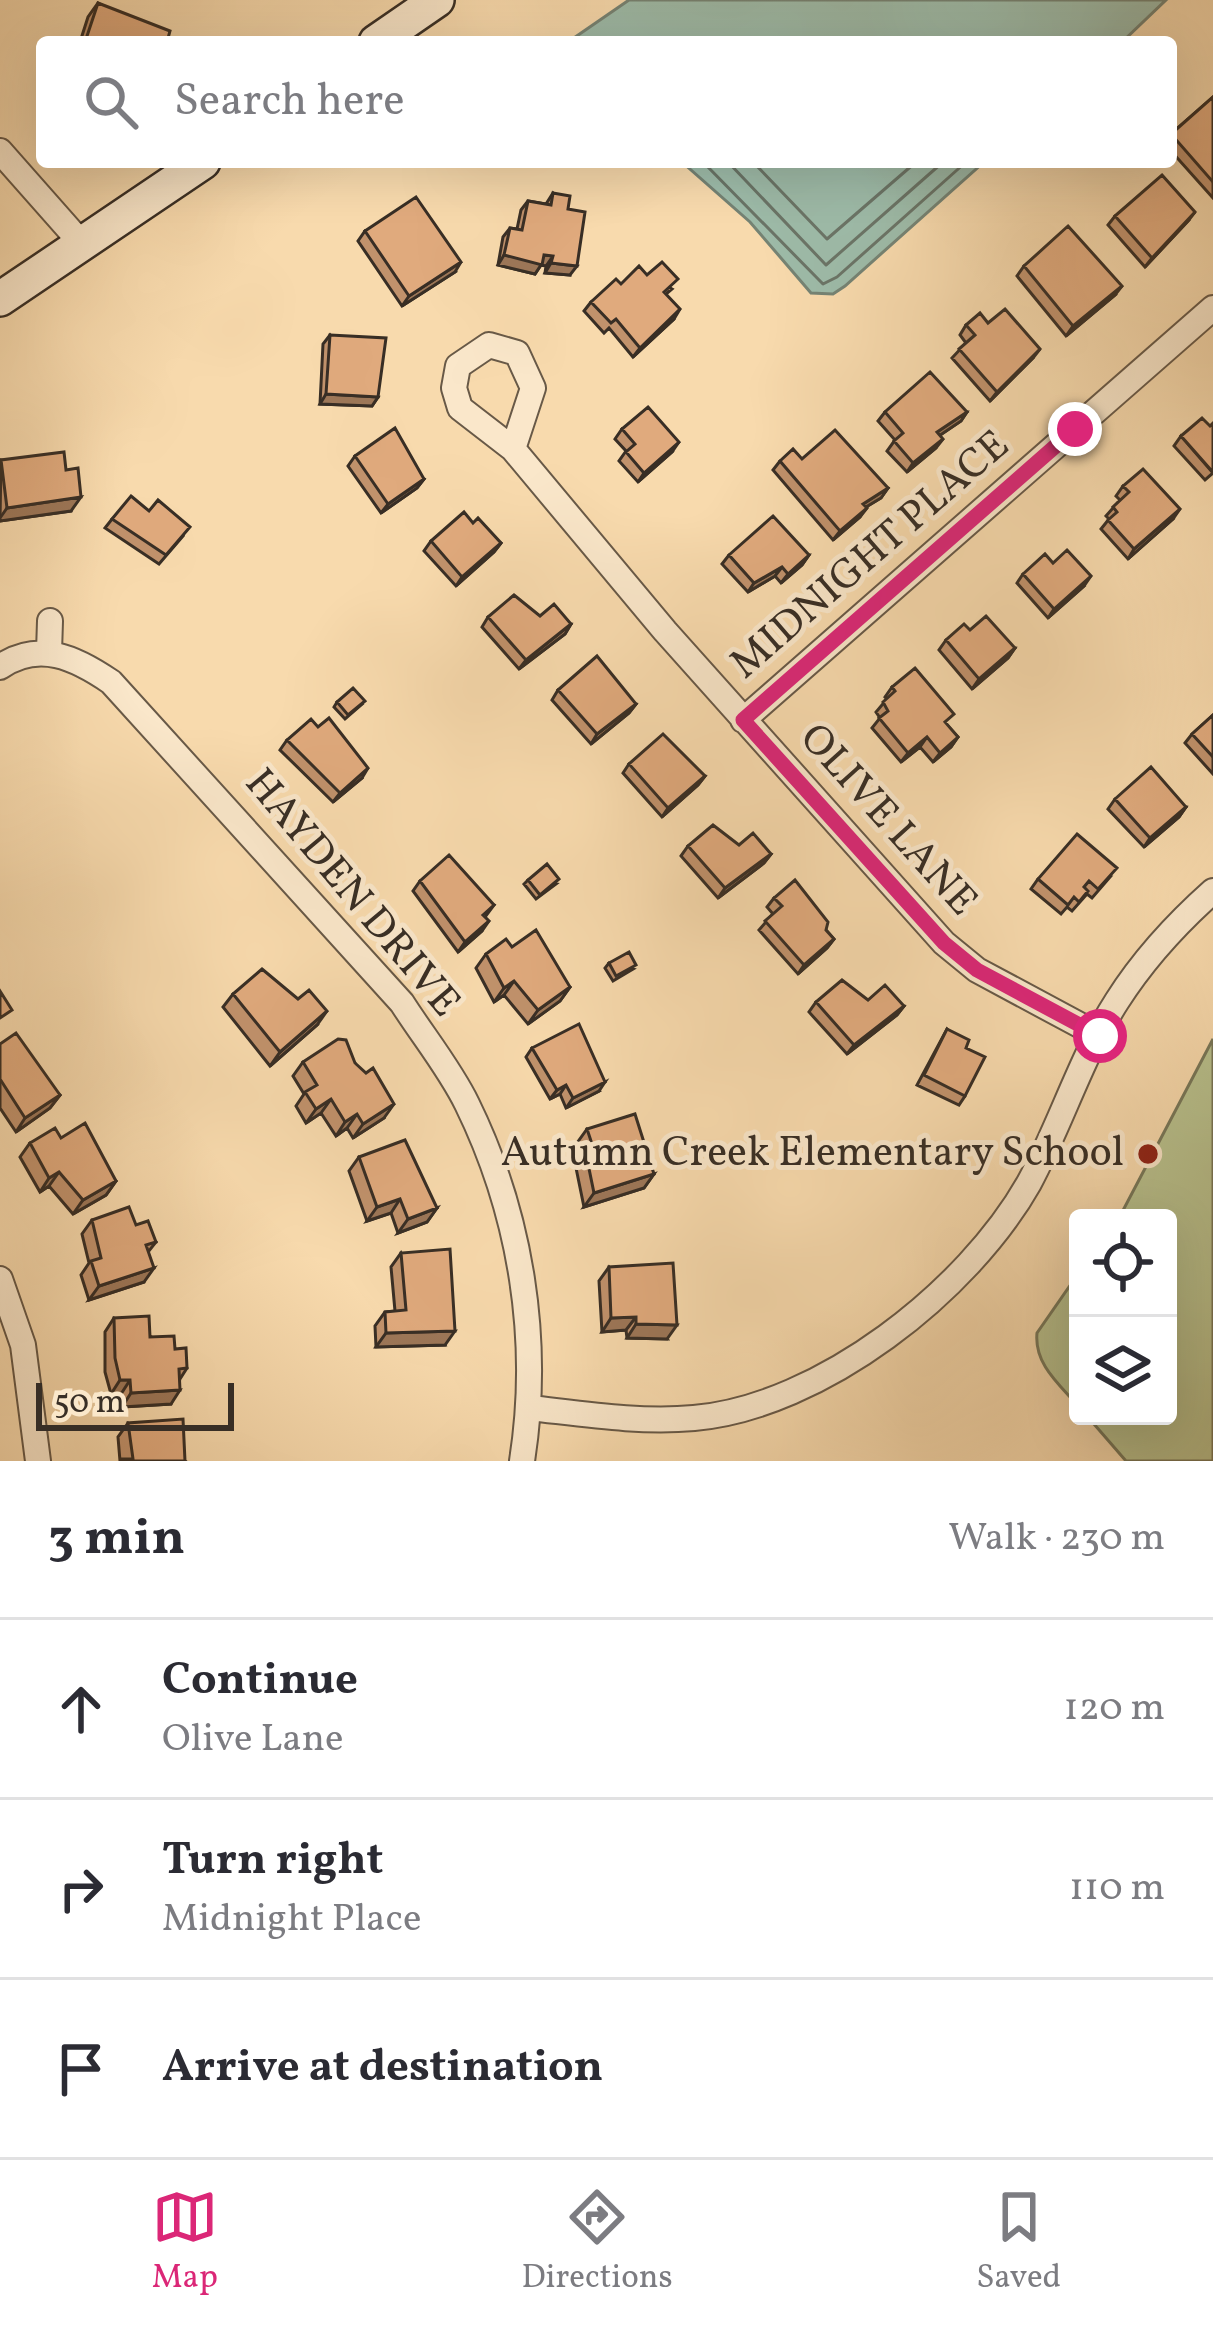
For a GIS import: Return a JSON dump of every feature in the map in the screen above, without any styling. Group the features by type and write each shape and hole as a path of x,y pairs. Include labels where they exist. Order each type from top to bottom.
{"main road":[{"path":"385,36 437,0"},
{"path":"0,298 194,168"}],"street":[{"path":"0,151 83,245"},
{"name":"MIDNIGHT PLACE","path":"743,720 1213,308"},
{"name":"OLIVE LANE","path":"513,449 743,720 944,943 977,970 1100,1036"},
{"path":"0,667 23,655 49,652 50,621"},
{"name":"HAYDEN DRIVE","path":"49,652 83,663 111,682 181,755 402,1004 466,1101 505,1199 513,1238 530,1348 530,1408 522,1461"},
{"path":"530,1408 617,1418 698,1418 788,1394 847,1363 935,1293 1006,1221 1116,1002 1178,922 1213,891"},
{"path":"0,1279 23,1345 38,1461"}],"green space":[{"path":"1213,1039 1213,1461 1126,1461 1095,1425 1177,1425 1177,1209 1124,1209"},
{"path":"1069,1287 1069,1396 1044,1364 1037,1333"}],"water":[{"path":"629,0 1166,0 1128,36 577,36"},
{"path":"689,168 977,168 833,294 811,293 750,222"}],"building":[{"path":"98,3 170,31 169,36 87,36"},
{"path":"1213,97 1213,182 1177,141 1177,129"},
{"path":"1162,175 1195,212 1152,258 1115,216"},
{"path":"553,193 570,196 568,209 585,212 577,266 551,263 553,256 544,255 542,265 504,255 510,228 522,230 528,201 551,205"},
{"path":"416,197 461,262 409,296 365,231"},
{"path":"1068,226 1122,286 1073,326 1024,266"},
{"path":"662,262 678,279 664,292 680,309 640,348 616,319 611,323 591,302 639,266 647,275"},
{"path":"1005,309 1040,349 997,392 959,349 975,335 966,325 980,313 988,323"},
{"path":"330,335 386,338 378,397 326,394"},
{"path":"930,372 967,412 937,432 943,439 913,463 894,441 903,433 885,412"},
{"path":"648,407 679,442 644,473 626,452 635,444 622,429"},
{"path":"1202,418 1210,426 1213,423 1211,470 1181,436"},
{"path":"395,428 424,479 388,504 355,456"},
{"path":"835,430 888,488 863,504 867,508 840,531 780,461 793,449 802,459"},
{"path":"64,452 66,470 78,468 81,497 7,508 1,460"},
{"path":"1143,469 1180,509 1134,549 1108,520 1117,512 1113,507 1129,492 1123,486"},
{"path":"131,496 149,511 158,500 190,527 166,555 112,519"},
{"path":"464,512 473,523 478,518 501,543 462,577 431,541"},
{"path":"773,516 809,555 788,574 782,567 754,583 729,555"},
{"path":"1067,550 1091,576 1054,609 1023,574 1045,554 1053,563"},
{"path":"514,595 540,616 554,604 571,624 526,660 488,617"},
{"path":"986,616 1015,648 979,679 946,640 964,624 970,630"},
{"path":"597,656 636,704 597,734 558,690"},
{"path":"915,668 954,714 945,722 958,737 940,753 927,737 908,753 879,718 888,711 883,702 895,691 892,687"},
{"path":"353,688 365,701 348,715 337,702"},
{"path":"1213,715 1213,757 1192,734"},
{"path":"329,718 368,768 340,793 287,740 311,719 318,727"},
{"path":"663,734 705,776 668,808 629,764"},
{"path":"1151,767 1186,807 1150,838 1115,799"},
{"path":"713,825 739,845 753,833 771,854 725,888 688,846"},
{"path":"1077,834 1117,868 1098,889 1089,881 1079,902 1074,897 1068,905 1038,879"},
{"path":"449,855 494,905 483,915 489,921 465,942 420,881"},
{"path":"547,864 559,879 540,895 528,880"},
{"path":"795,880 828,922 826,930 834,939 804,965 765,921 782,906 774,898"},
{"path":"536,930 570,987 538,1010 514,981 504,988 486,954 506,939 512,947"},
{"path":"629,952 636,965 616,976 609,963"},
{"path":"262,969 298,999 309,990 327,1011 280,1052 233,994"},
{"path":"842,980 868,1000 885,985 904,1006 854,1045 816,1002"},
{"path":"0,991 12,1010 0,1018"},
{"path":"579,1024 605,1082 573,1098 566,1085 557,1090 532,1048"},
{"path":"947,1029 969,1040 966,1048 985,1057 965,1096 924,1075"},
{"path":"16,1033 60,1095 25,1118 0,1079 0,1044"},
{"path":"338,1039 346,1040 355,1063 366,1073 373,1068 394,1104 363,1124 357,1114 345,1122 331,1099 316,1109 305,1092 317,1085 303,1062"},
{"path":"635,1114 654,1174 594,1193 586,1154 594,1150 587,1129"},
{"path":"85,1123 116,1181 83,1200 59,1172 49,1178 30,1143 55,1128 61,1138"},
{"path":"405,1140 437,1208 408,1219 400,1199 377,1207 359,1157"},
{"path":"129,1207 136,1225 148,1221 156,1242 146,1245 154,1268 99,1286 91,1261 101,1258 92,1220"},
{"path":"450,1249 455,1331 386,1333 385,1312 406,1310 401,1253"},
{"path":"673,1263 677,1325 636,1324 636,1317 611,1318 609,1267"},
{"path":"149,1316 150,1337 174,1336 175,1349 186,1348 187,1368 179,1369 180,1390 131,1393 130,1380 120,1380 114,1318"},
{"path":"183,1419 185,1461 121,1461 133,1459 128,1423"}],"place":[{"name":"Autumn Creek Elementary School","path":"1148,1154"}],"route":[{"path":"1075,429 743,720 944,943 977,970 1100,1036"}]}
